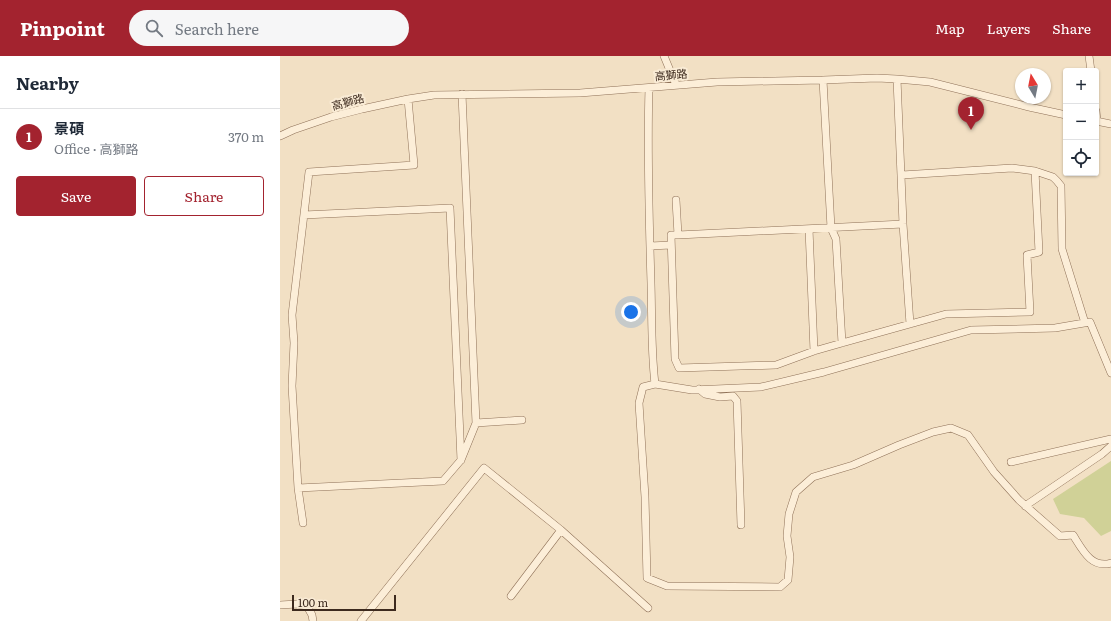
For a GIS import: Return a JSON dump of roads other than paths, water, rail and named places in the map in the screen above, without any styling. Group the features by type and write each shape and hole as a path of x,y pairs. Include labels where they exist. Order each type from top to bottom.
{"street":[{"path":"664,56 676,85"},
{"path":"1089,56 1091,68"},
{"name":"高獅路","path":"280,136 331,117 408,99 434,95 580,93 717,82 877,78 930,82 1063,114"},
{"path":"896,79 902,175 903,224 910,324"},
{"path":"823,80 831,228 836,239 842,343"},
{"path":"649,88 648,129 652,361 656,384"},
{"path":"298,488 443,481 461,460 476,423 462,94"},
{"path":"304,523 298,488 292,386 294,343 292,315 309,172 414,165 408,99"},
{"path":"1099,121 1111,124"},
{"path":"902,175 1012,168 1035,171 1057,181 1061,186 1062,249 1085,323"},
{"path":"903,224 671,235 676,359 679,368 776,365 814,351 946,314 1030,312 1028,255 1039,252 1035,171"},
{"path":"676,200 678,235"},
{"path":"304,215 450,208 461,460"},
{"path":"809,229 814,351"},
{"path":"650,246 671,245"},
{"path":"1111,373 1090,322 1055,328 971,330 824,372 760,387 692,390 656,384 643,387 639,403 645,498 647,578 667,586 780,587 788,580 790,557 787,536 788,514 796,492 813,477 853,465 933,432 951,428 968,435 994,472 1025,506 1060,536 1073,535 1083,551 1093,562 1106,564 1111,563"},
{"path":"699,389 704,394 720,397 733,396 737,401 742,525"},
{"path":"476,423 522,420"},
{"path":"1011,462 1111,439"},
{"path":"1025,506 1102,454 1111,446"},
{"path":"361,621 484,468 561,530 648,608"},
{"path":"511,596 561,530"},
{"path":"280,605 297,604 307,606 312,614 313,621"}],"place":[{"name":"景碩","path":"971,130"}]}
